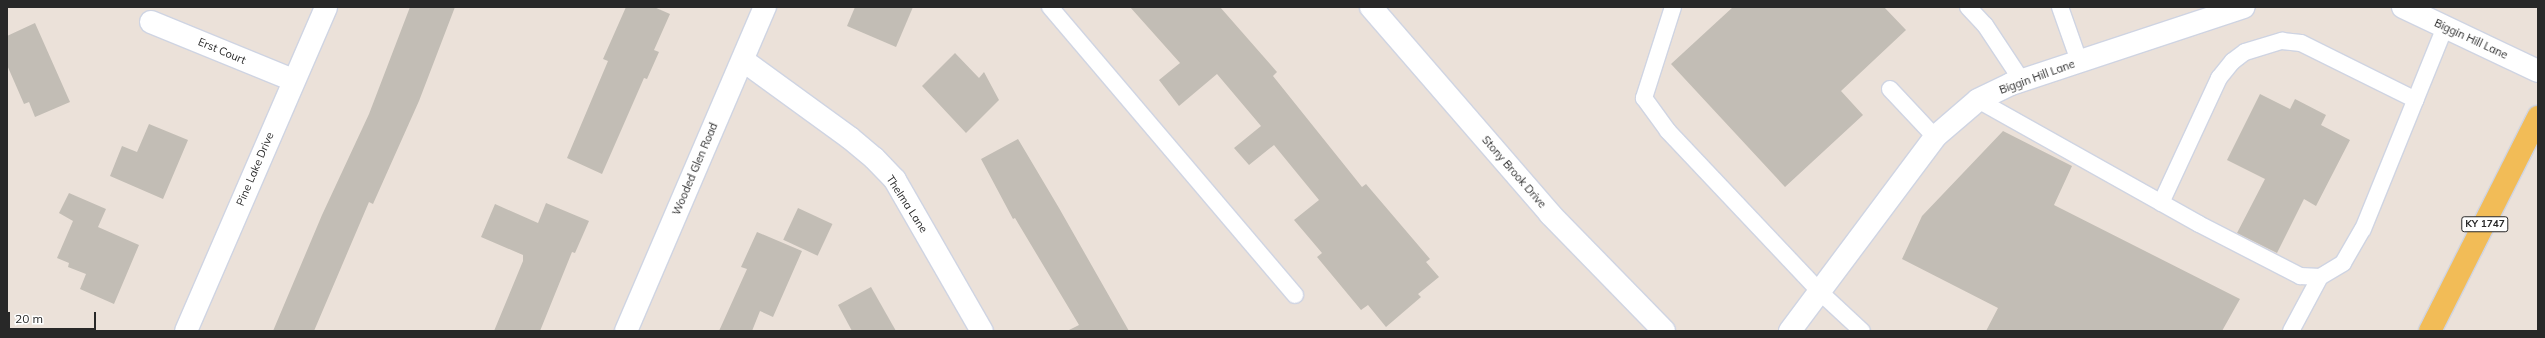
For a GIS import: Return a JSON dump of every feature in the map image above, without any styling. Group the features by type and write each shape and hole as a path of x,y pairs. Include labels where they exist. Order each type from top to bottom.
{"main road":[{"name":"KY 1747","path":"2430,331 2538,117"},
{"path":"2437,331 2455,281"}],"street":[{"name":"Pine Lake Drive","path":"186,331 293,80 326,7"},
{"name":"Wooded Glen Road","path":"626,331 744,61 765,7"},
{"name":"Stony Brook Drive","path":"1371,7 1550,214 1664,331"},
{"name":"Biggin Hill Lane","path":"1790,331 1935,138 1978,100 2022,81 2079,61 2244,7"},
{"name":"Biggin Hill Lane","path":"2403,7 2538,71"},
{"name":"Erst Court","path":"151,22 293,80"},
{"name":"Thelma Lane","path":"744,61 850,138 874,158 894,180 982,331"}],"lane":[{"path":"1050,7 1295,295"},
{"path":"1673,7 1644,98 1668,131 1820,292 1862,331"},
{"path":"1968,7 1985,25 2022,81"},
{"path":"2060,7 2079,61"},
{"path":"2291,331 2320,277 2343,263 2363,229 2445,27"},
{"path":"2161,203 2219,78 2233,61 2245,52 2282,41 2301,43 2416,100"},
{"path":"1890,89 1935,138"},
{"path":"1978,100 2161,203 2300,276 2320,277"}],"building":[{"path":"410,7 455,7 419,101 373,204 369,202 314,331 273,331 322,215 369,114"},
{"path":"626,7 654,7 670,14 654,50 659,52 647,79 644,78 602,174 567,158 608,61 603,59"},
{"path":"855,7 913,7 896,47 847,26"},
{"path":"1130,7 1220,7 1277,72 1273,76 1362,187 1366,184 1430,259 1426,262 1439,277 1418,294 1421,297 1386,327 1368,305 1361,310 1317,257 1322,253 1294,220 1319,200 1274,145 1249,165 1234,148 1261,126 1217,74 1179,106 1159,80 1180,63"},
{"path":"1733,7 1884,7 1906,30 1841,91 1863,115 1785,187 1671,64"},
{"path":"35,23 70,102 35,117 29,102 24,104 7,65 7,36"},
{"path":"955,53 979,78 984,72 999,100 966,133 922,86"},
{"path":"2260,94 2290,109 2295,99 2326,115 2321,125 2350,140 2316,206 2304,199 2277,253 2237,233 2265,179 2227,160"},
{"path":"149,124 188,140 163,199 110,176 122,146 137,152"},
{"path":"2003,131 2072,166 2054,205 2240,299 2222,331 1986,331 1998,308 1902,259 1922,216"},
{"path":"1018,139 1129,331 1067,331 1079,325 1015,218 1013,219 981,159"},
{"path":"69,193 106,209 98,227 139,245 114,304 80,289 86,274 68,267 69,263 57,258 73,221 59,213"},
{"path":"546,203 589,221 575,253 572,252 540,331 494,331 523,261 523,255 481,237 495,204 538,223"},
{"path":"798,208 832,224 818,256 783,240"},
{"path":"757,232 802,251 773,317 760,311 752,331 719,331 747,269 741,267"},
{"path":"871,287 896,331 852,331 838,305"}]}
